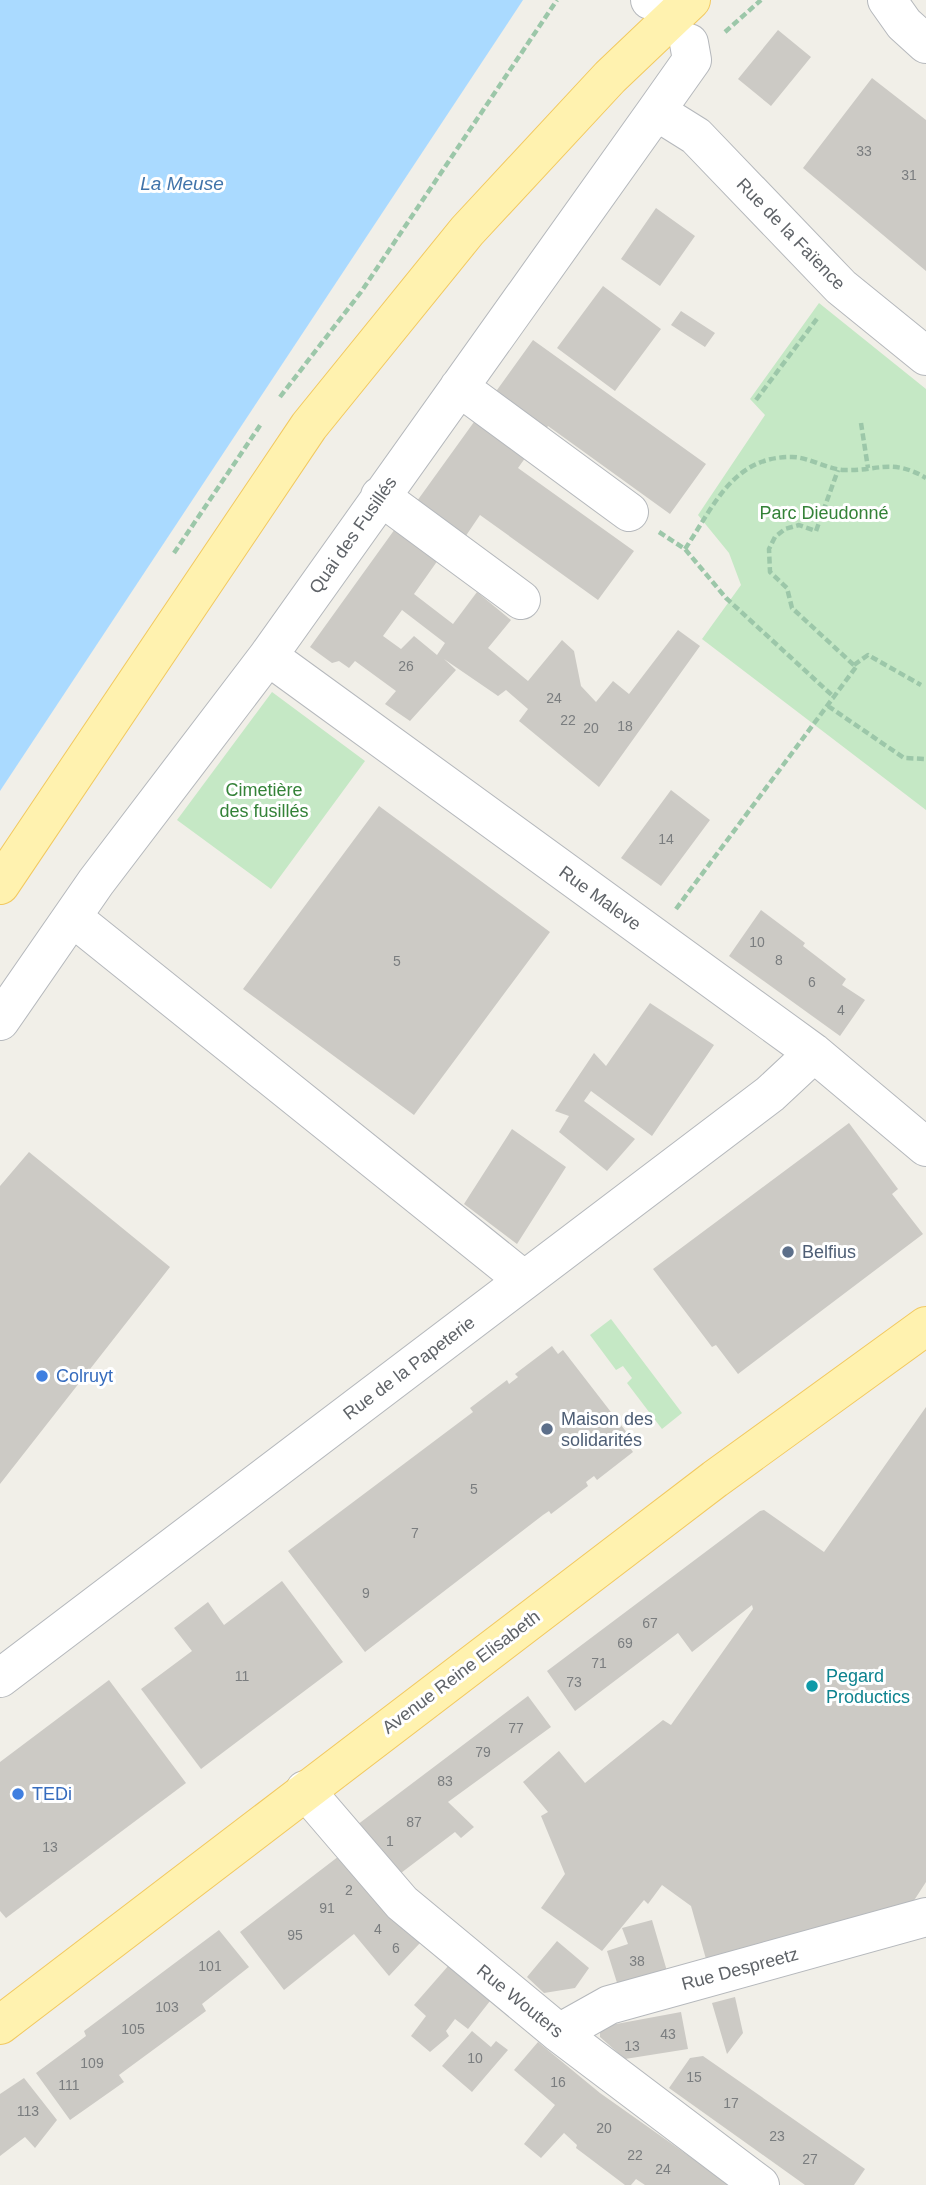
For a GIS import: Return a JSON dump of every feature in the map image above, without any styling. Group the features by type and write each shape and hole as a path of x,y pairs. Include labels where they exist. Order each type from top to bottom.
{"main road":[{"path":"0,885 317,416 467,231 610,77 691,0"},
{"name":"Avenue Reine Elisabeth","path":"0,2025 715,1479 926,1326"}],"street":[{"path":"887,0 904,24 926,44"},
{"name":"Quai des Fusillés","path":"0,1021 72,917 268,656 706,38"},
{"name":"Rue de la Faïence","path":"656,111 696,136 841,287 926,356"},
{"path":"458,387 629,512"},
{"path":"380,496 522,600"},
{"name":"Rue Maleve","path":"268,656 814,1053 926,1147"},
{"path":"72,917 524,1280"},
{"name":"Rue de la Papeterie","path":"0,1678 770,1094 814,1053"},
{"name":"Rue Wouters","path":"305,1790 402,1903 559,2033 760,2185"},
{"name":"Rue Despreetz","path":"559,2033 609,2005 926,1917"}],"path":[{"path":"706,38 761,0"},
{"path":"756,400 841,287"},
{"path":"862,423 868,468"},
{"path":"685,549 730,481 746,467 770,459 795,456 838,470 895,464 908,467 926,478"},
{"path":"654,937 856,667 792,608 787,588 770,572 768,563 769,549 775,537 785,529 799,525 816,531 838,470"},
{"path":"629,512 685,549 735,607 835,698"},
{"path":"854,665 867,655 921,685"},
{"path":"828,706 904,758 926,759"}],"green space":[{"name":"Parc Dieudonné","path":"819,303 926,389 926,810 702,639 741,585 729,553 698,515 765,415 750,399"},
{"name":"Cimetière des fusillés","path":"272,692 365,761 271,889 177,820"},
{"path":"611,1319 682,1413 662,1429 627,1383 632,1378 623,1366 616,1370 590,1335"}],"water":[{"name":"La Meuse","path":"0,0 523,0 0,791"}],"building":[{"path":"778,30 811,57 771,106 738,79"},
{"path":"872,78 926,120 926,271 803,168"},
{"path":"656,208 695,236 660,286 621,259"},
{"path":"603,286 661,329 615,391 557,348"},
{"path":"681,311 715,333 705,347 671,325"},
{"path":"533,340 706,464 670,514 548,426 518,468 634,551 598,600 480,515 461,543 412,508"},
{"path":"400,522 443,553 414,594 453,624 477,592 511,620 488,648 528,681 562,640 574,651 581,686 596,702 613,681 629,694 678,630 700,646 599,787 519,721 528,709 506,690 498,696 444,659 456,670 410,721 385,704 396,691 355,661 349,668 339,661 332,663 310,647","holes":["402,610 445,643 437,655 414,636 401,649 383,636"]},
{"path":"671,790 710,820 661,886 621,858"},
{"path":"379,806 550,932 414,1115 243,989"},
{"path":"761,910 805,943 803,946 846,979 842,985 865,1000 840,1036 729,956"},
{"path":"650,1003 714,1045 652,1136 591,1091 584,1101 635,1139 607,1171 559,1132 569,1116 555,1111 594,1053 606,1066"},
{"name":"Belfius","path":"849,1123 898,1189 892,1194 923,1234 738,1374 716,1345 712,1347 653,1269"},
{"path":"512,1129 566,1167 517,1244 464,1204"},
{"name":"Colruyt","path":"29,1152 170,1267 0,1484 0,1186"},
{"path":"552,1346 558,1354 563,1350 631,1438 626,1442 633,1452 597,1480 594,1476 586,1482 588,1486 551,1514 549,1511 543,1515 365,1652 288,1551 473,1412 470,1408 507,1380 509,1384 518,1377 515,1374"},
{"name":"Pegard Productics","path":"926,1407 926,1882 913,1902 706,1959 691,1906 662,1885 648,1904 644,1900 602,1951 541,1908 565,1874 541,1816 548,1812 523,1782 559,1751 585,1783 663,1720 671,1725 753,1609 752,1605 692,1652 678,1633 575,1711 547,1671 760,1511 764,1510 824,1552"},
{"path":"282,1581 343,1662 201,1769 141,1689 192,1651 174,1628 208,1602 224,1625"},
{"path":"109,1680 186,1783 6,1918 0,1911 0,1762"},
{"path":"528,1696 551,1727 448,1802 474,1827 461,1838 455,1832 397,1876 357,1825"},
{"path":"343,1853 420,1943 389,1976 354,1934 284,1990 240,1932"},
{"path":"652,1920 667,1971 618,1986 607,1951 628,1944 622,1928"},
{"path":"219,1930 249,1967 202,2004 206,2011 119,2075 124,2082 70,2120 36,2073 86,2036 84,2031"},
{"path":"557,1941 589,1968 575,1988 544,1993 527,1977"},
{"path":"449,1965 490,2001 468,2029 455,2019 446,2031 449,2036 430,2052 411,2036 426,2016 414,2005"},
{"path":"735,1997 743,2033 727,2054 712,2003"},
{"path":"681,2012 688,2049 625,2059 600,2037 600,2027"},
{"path":"472,2031 491,2047 496,2041 508,2050 472,2092 442,2066"},
{"path":"538,2042 600,2093 730,2185 645,2185 636,2179 631,2185 625,2185 576,2148 577,2145 564,2133 541,2158 524,2144 555,2105 514,2070"},
{"path":"703,2056 865,2169 854,2185 805,2185 669,2088 690,2058"},
{"path":"24,2078 57,2120 35,2148 25,2137 0,2156 0,2094"}],"place":[{"name":"Belfius","path":"788,1252"},
{"name":"Colruyt","path":"42,1376"},
{"name":"Maison des solidarités","path":"547,1429"},
{"name":"Pegard Productics","path":"812,1686"},
{"name":"TEDi","path":"18,1794"}]}
